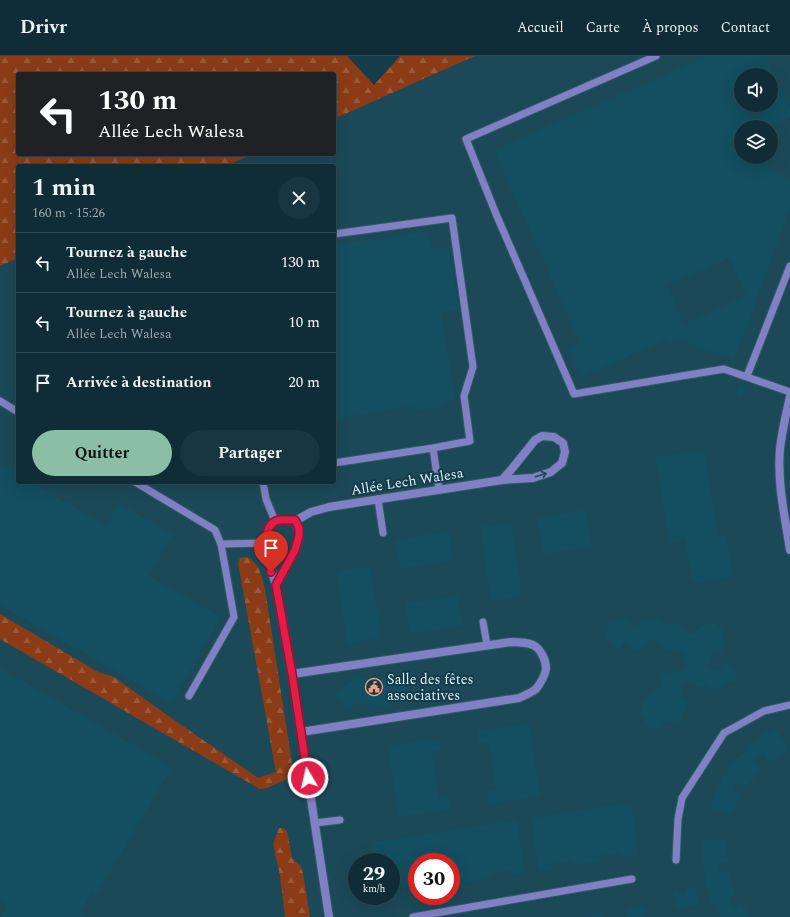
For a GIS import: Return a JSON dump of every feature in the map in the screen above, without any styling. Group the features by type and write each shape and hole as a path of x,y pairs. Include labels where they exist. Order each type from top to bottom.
{"street":[{"path":"790,397 780,450 780,474 790,550"},
{"name":"Allée Lech Walesa","path":"275,521 295,520 311,512 329,507 502,480 532,478 551,472 562,463 565,452 563,443 554,437 542,436 535,440 502,480"},
{"path":"276,585 295,550 299,536 299,528 295,520"},
{"path":"275,521 268,527 266,543 271,572 276,585 292,674 329,917"},
{"path":"292,674 511,642 523,642 533,645 540,651 544,659 546,669 543,678 536,688 530,693 519,698 301,732"}],"lane":[{"path":"656,56 466,139 496,214 574,394 724,369 790,392"},
{"path":"336,234 452,218 473,367 464,396 470,441 336,463"},
{"path":"747,376 790,266"},
{"path":"0,402 16,411"},
{"path":"433,448 439,490"},
{"path":"138,484 215,530 221,544 234,616 189,696"},
{"path":"263,484 266,499 275,521"},
{"path":"378,499 383,533"},
{"path":"221,544 266,543"},
{"path":"483,622 487,645"},
{"path":"676,860 678,819 682,798 724,733 764,711 790,705"},
{"path":"315,823 340,820"},
{"path":"413,917 632,879"}],"shaded area":[{"path":"475,56 790,56 790,917 0,917 0,266 16,259 16,484 336,484 336,164 232,164 250,156 336,156 336,118"}],"green space":[{"path":"0,56 347,56 374,85 400,56 475,56 336,118 336,72 16,72 16,156 249,156 231,164 16,164 16,259 0,266"},
{"path":"246,557 257,566 265,589 294,776 267,788 260,789 0,639 0,614 98,672 114,677 258,778 276,772 238,563 240,558"},
{"path":"279,828 283,828 287,831 292,858 300,865 303,873 310,917 285,917 280,875 273,844"}],"building":[{"path":"708,56 766,56 771,68 734,68 734,112 778,112 778,82 790,109 790,117 778,123 778,120 734,120 734,164 768,164 771,170 790,178 790,209 734,360 678,339 668,344 666,340 581,377 568,349 580,343 494,150","holes":["729,258 746,296 684,324 667,285"]},
{"path":"428,231 431,249 449,247 459,309 441,312 455,400 445,401 446,406 413,411 412,406 336,419 336,245"},
{"path":"740,384 746,386 741,398 736,395"},
{"path":"704,450 718,537 726,536 733,577 692,583 685,540 669,543 655,457"},
{"path":"0,465 16,474 16,484 34,484 106,525 119,503 173,534 149,576 221,617 171,703 0,605"},
{"path":"585,510 592,547 543,554 537,518"},
{"path":"511,522 522,596 491,601 480,527"},
{"path":"449,531 453,561 400,569 395,540"},
{"path":"370,566 381,638 347,644 336,571"},
{"path":"458,596 463,626 410,634 405,603"},
{"path":"656,618 662,625 680,623 690,634 695,633 700,626 716,623 724,632 721,639 725,643 721,652 714,653 709,666 713,670 720,669 722,664 729,663 737,672 735,682 724,683 721,688 710,690 706,685 698,687 693,682 685,683 681,695 688,703 680,721 664,723 662,728 652,730 639,714 652,690 660,689 663,681 660,678 661,674 685,670 688,665 682,660 684,654 680,649 664,651 655,640 648,641 643,649 633,651 628,643 622,644 620,652 605,635 609,622 625,619 630,626 639,624 640,620"},
{"path":"0,668 172,767 96,896 91,893 79,915 83,917 0,917 7,905 0,901"},
{"name":"Salle des fêtes associatives","path":"403,672 408,702 391,704 390,708 357,703 347,710 334,694 352,680 353,676 389,681 388,674"},
{"path":"529,723 540,796 489,804 487,790 496,789 489,742 479,743 477,731"},
{"path":"775,728 788,750 769,762 763,754 755,761 761,770 746,787 737,782 732,789 741,795 731,816 710,808 718,785 720,786 722,782 721,779 723,775 727,775 727,769 741,753 742,754 748,750 748,744 752,745 756,742 755,740"},
{"path":"439,738 441,750 432,751 439,798 448,796 450,810 398,817 388,746"},
{"path":"631,802 638,855 622,858 621,853 600,856 601,861 572,866 571,861 552,864 552,869 539,871 531,818"},
{"path":"517,820 525,873 512,875 511,870 491,873 491,878 464,883 463,878 460,878 460,853 408,853 408,886 400,888 400,853 372,853 370,843"},
{"path":"727,839 728,862 718,863 720,872 728,871 736,895 729,899 733,907 741,903 751,917 720,917 720,913 716,911 717,906 712,904 704,880 706,875 702,869 705,865 703,863 702,840"},
{"path":"696,887 699,905 677,909 673,892 678,891 679,895 686,894 685,889"},
{"path":"643,906 645,917 627,917 626,909"},
{"path":"603,913 604,917 583,917 583,916"}],"place":[{"name":"Salle des fêtes associatives","path":"374,687"}],"route":[{"path":"271,572 266,543 268,527 275,521 295,520 299,528 299,536 295,550 276,585 292,674 308,778"}]}
